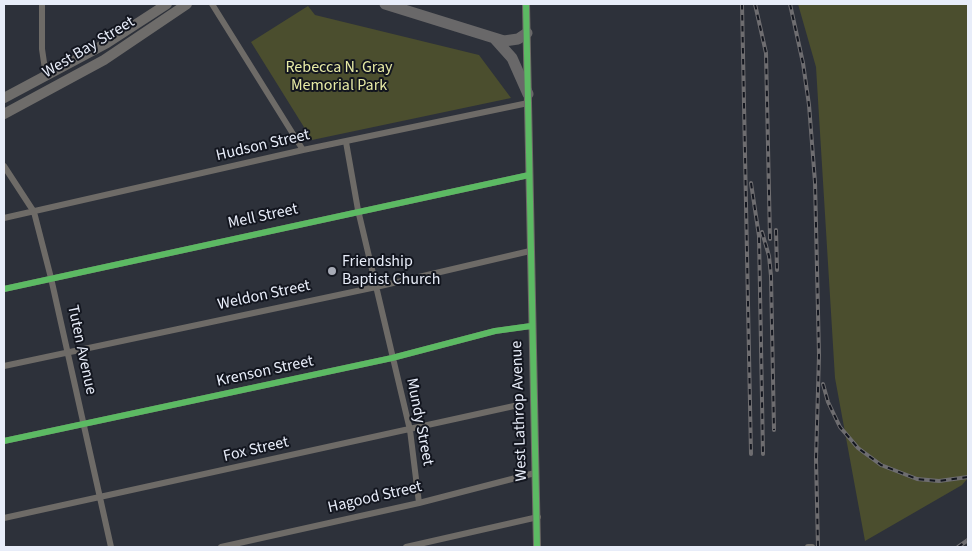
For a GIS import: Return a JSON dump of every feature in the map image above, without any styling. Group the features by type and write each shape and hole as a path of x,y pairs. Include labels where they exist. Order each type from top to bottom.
{"highway":[{"path":"384,4 491,37 512,41 527,33"},
{"path":"491,37 499,42 512,58 528,99"}],"main road":[{"name":"West Bay Street","path":"4,98 120,35 167,4"},
{"name":"West Bay Street","path":"4,114 104,60 187,4"}],"street":[{"path":"42,4 42,50 46,76"},
{"path":"212,4 303,150"},
{"name":"West Lathrop Avenue","path":"526,4 535,473 538,517 537,547"},
{"name":"Hudson Street","path":"4,218 303,150 346,142 528,99"},
{"name":"Mundy Street","path":"346,142 358,210 410,430 419,503"},
{"name":"Tuten Avenue","path":"4,166 34,212 51,278 111,547"},
{"name":"Mell Street","path":"4,289 358,210 529,175"},
{"name":"Weldon Street","path":"4,366 376,287 530,251"},
{"name":"Krenson Street","path":"4,441 392,358 495,331 532,326"},
{"name":"Fox Street","path":"4,518 101,499 514,406"},
{"name":"Hagood Street","path":"220,547 419,503 535,473"},
{"path":"406,547 538,517"}],"green space":[{"path":"798,4 968,4 968,478 962,485 865,541 835,378 816,67"},
{"name":"Rebecca N. Gray Memorial Park","path":"308,6 315,15 479,55 511,98 312,140 251,42"}],"railway":[{"path":"742,4 751,454"},
{"path":"755,4 766,53 770,239"},
{"path":"790,4 803,63 809,105 815,182 819,355 816,459 818,547"},
{"path":"751,183 759,236 763,454"},
{"path":"776,230 777,270"},
{"path":"762,232 769,256 771,276 774,430"},
{"path":"823,384 828,402 840,427 858,448 881,465 917,479 939,481 968,477"},
{"path":"958,547 968,540"}],"cycle path":[{"path":"526,4 537,547"},
{"path":"4,289 529,175"},
{"path":"4,441 392,358 495,331 531,326"}],"place":[{"name":"Friendship Baptist Church","path":"332,271"}]}
